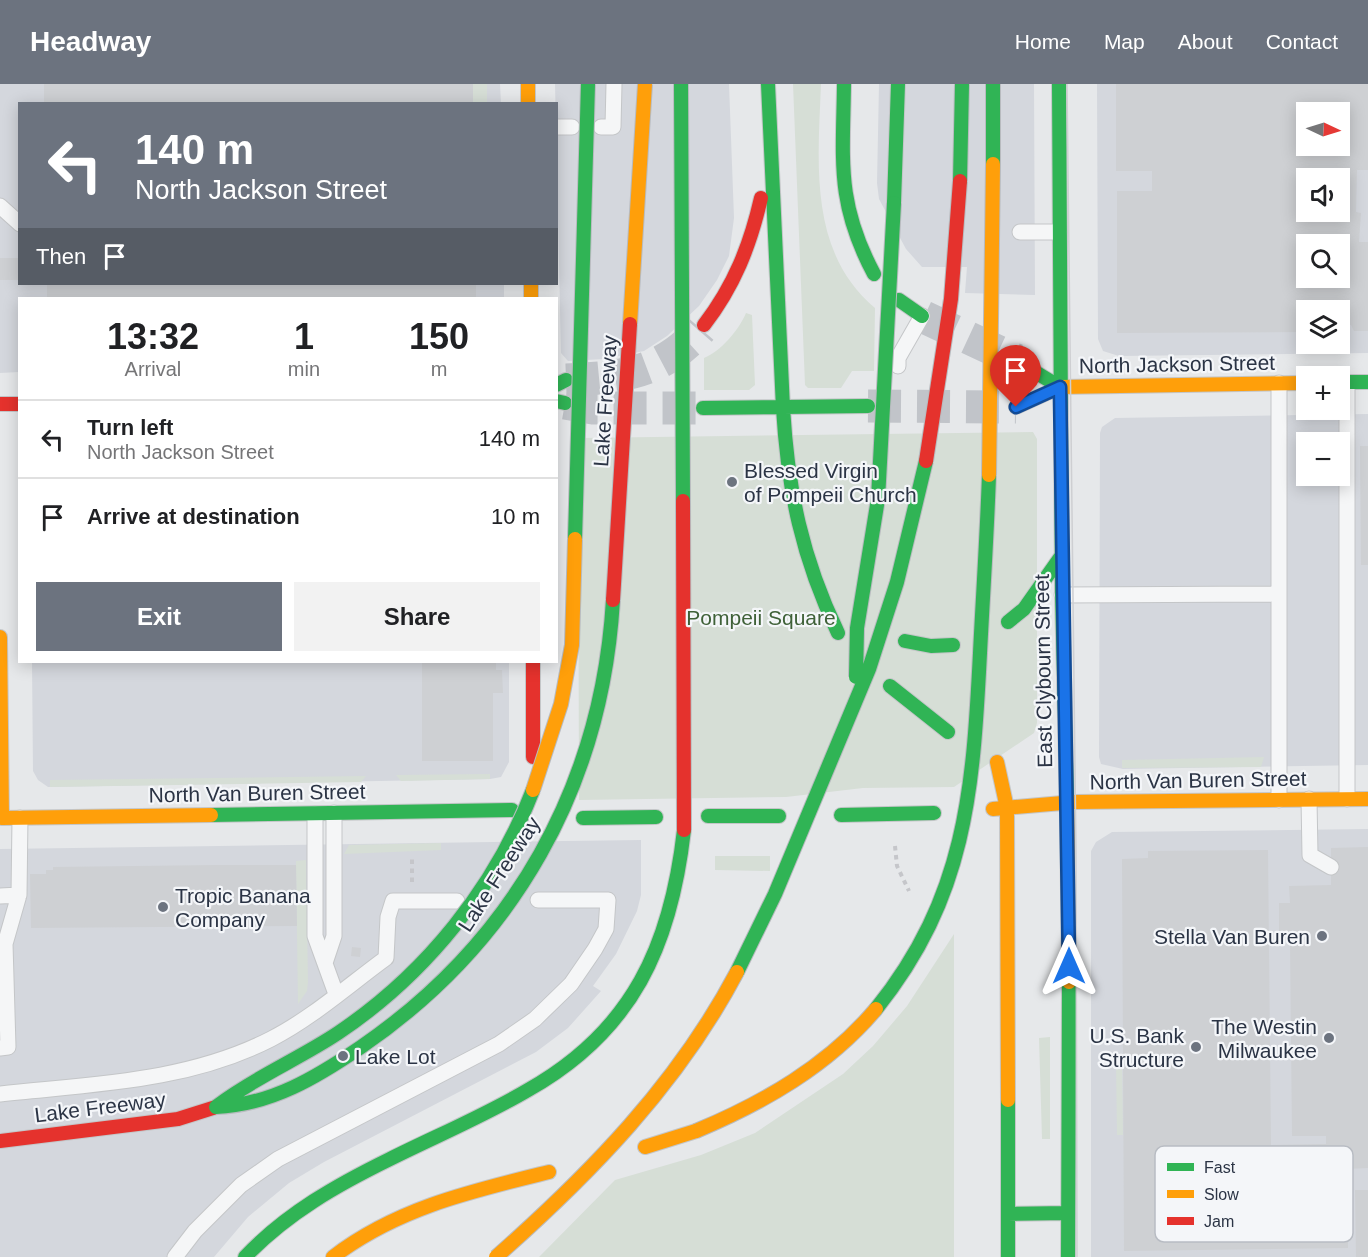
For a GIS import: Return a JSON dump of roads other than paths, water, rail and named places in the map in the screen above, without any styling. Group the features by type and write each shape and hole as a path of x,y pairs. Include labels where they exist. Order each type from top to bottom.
{"main road":[{"path":"528,84 528,102"},
{"path":"216,1107 248,1083 340,1032 417,970 441,945 480,894 507,849 532,799 562,705 572,645 588,84"},
{"name":"Lake Freeway","path":"0,1141 178,1119 216,1107 239,1108 300,1086 369,1043 424,1002 476,949 517,894 555,829 576,781 598,707 612,622 645,84"},
{"path":"244,1257 268,1233 331,1188 529,1090 559,1071 612,1023 635,993 664,940 676,898 682,855 685,783 681,84"},
{"path":"768,84 788,487 796,526 818,594 838,633"},
{"path":"844,84 844,176 847,208 852,227 873,274"},
{"path":"855,700 857,628 878,499 898,84"},
{"path":"496,1257 561,1200 608,1151 657,1095 697,1040 742,964 785,872 875,654 914,519 934,412 954,260 962,84"},
{"path":"645,1147 696,1131 761,1103 797,1080 833,1052 882,1002 914,958 941,900 962,836 970,785 976,704 991,443 993,84"},
{"name":"East Clybourn Street","path":"1059,84 1062,595 1070,1020 1068,1257"},
{"path":"704,326 737,279 748,251 770,152"},
{"path":"899,300 922,316"},
{"path":"1017,361 1060,387"},
{"path":"1350,382 1368,382"},
{"name":"North Jackson Street","path":"1016,407 1060,387 1296,383"},
{"path":"0,404 18,404"},
{"path":"704,408 868,406"},
{"path":"1008,622 1024,609 1062,555"},
{"path":"818,594 842,616"},
{"path":"0,637 1,819"},
{"path":"904,641 931,646 953,645"},
{"path":"533,663 533,757"},
{"path":"890,686 948,732"},
{"path":"1008,1257 1000,809 997,762 1017,774"},
{"path":"1047,791 1067,803"},
{"name":"North Van Buren Street","path":"1000,809 1067,803 1368,799"},
{"name":"North Van Buren Street","path":"1,819 512,810"},
{"path":"841,815 934,813"},
{"path":"708,816 779,816"},
{"path":"583,818 656,817"},
{"path":"333,1257 401,1216 446,1200 549,1172"},
{"path":"1008,1214 1068,1214"}],"lane":[{"path":"601,127 613,127 614,84"},
{"path":"0,206 18,222"},
{"path":"1020,232 1059,232"},
{"path":"897,407 898,358 922,316"},
{"path":"1279,383 1279,800"},
{"path":"1343,420 1347,799"},
{"path":"1062,595 1279,594"},
{"path":"1309,799 1310,855 1331,867"},
{"path":"325,963 334,936 334,813"},
{"path":"315,814 315,936 336,994"},
{"path":"0,1048 8,1047 5,944 19,895 20,818"},
{"path":"0,896 19,895"},
{"path":"175,1257 195,1231 241,1185 278,1159 499,1044 535,1019 556,999 582,970 606,929 608,900 538,900"},
{"path":"0,1094 136,1081 187,1069 270,1039 386,958 388,917 393,901 457,901"}],"tunnel":[{"path":"924,317 1016,360"},
{"path":"566,380 623,375 656,364 687,344 701,329"},
{"path":"565,403 593,408 703,408"},
{"path":"868,406 1016,407"}],"tram line":[{"path":"1067,84 1076,854 1077,1257"}],"place":[{"name":"Blessed Virgin of Pompeii Church","path":"732,482"},
{"name":"Tropic Banana Company","path":"163,907"},
{"name":"Stella Van Buren","path":"1322,936"},
{"name":"The Westin Milwaukee","path":"1329,1038"},
{"name":"U.S. Bank Structure","path":"1196,1047"},
{"name":"Lake Lot","path":"343,1056"}],"park label":[{"name":"Pompeii Square","path":"761,617"}]}
